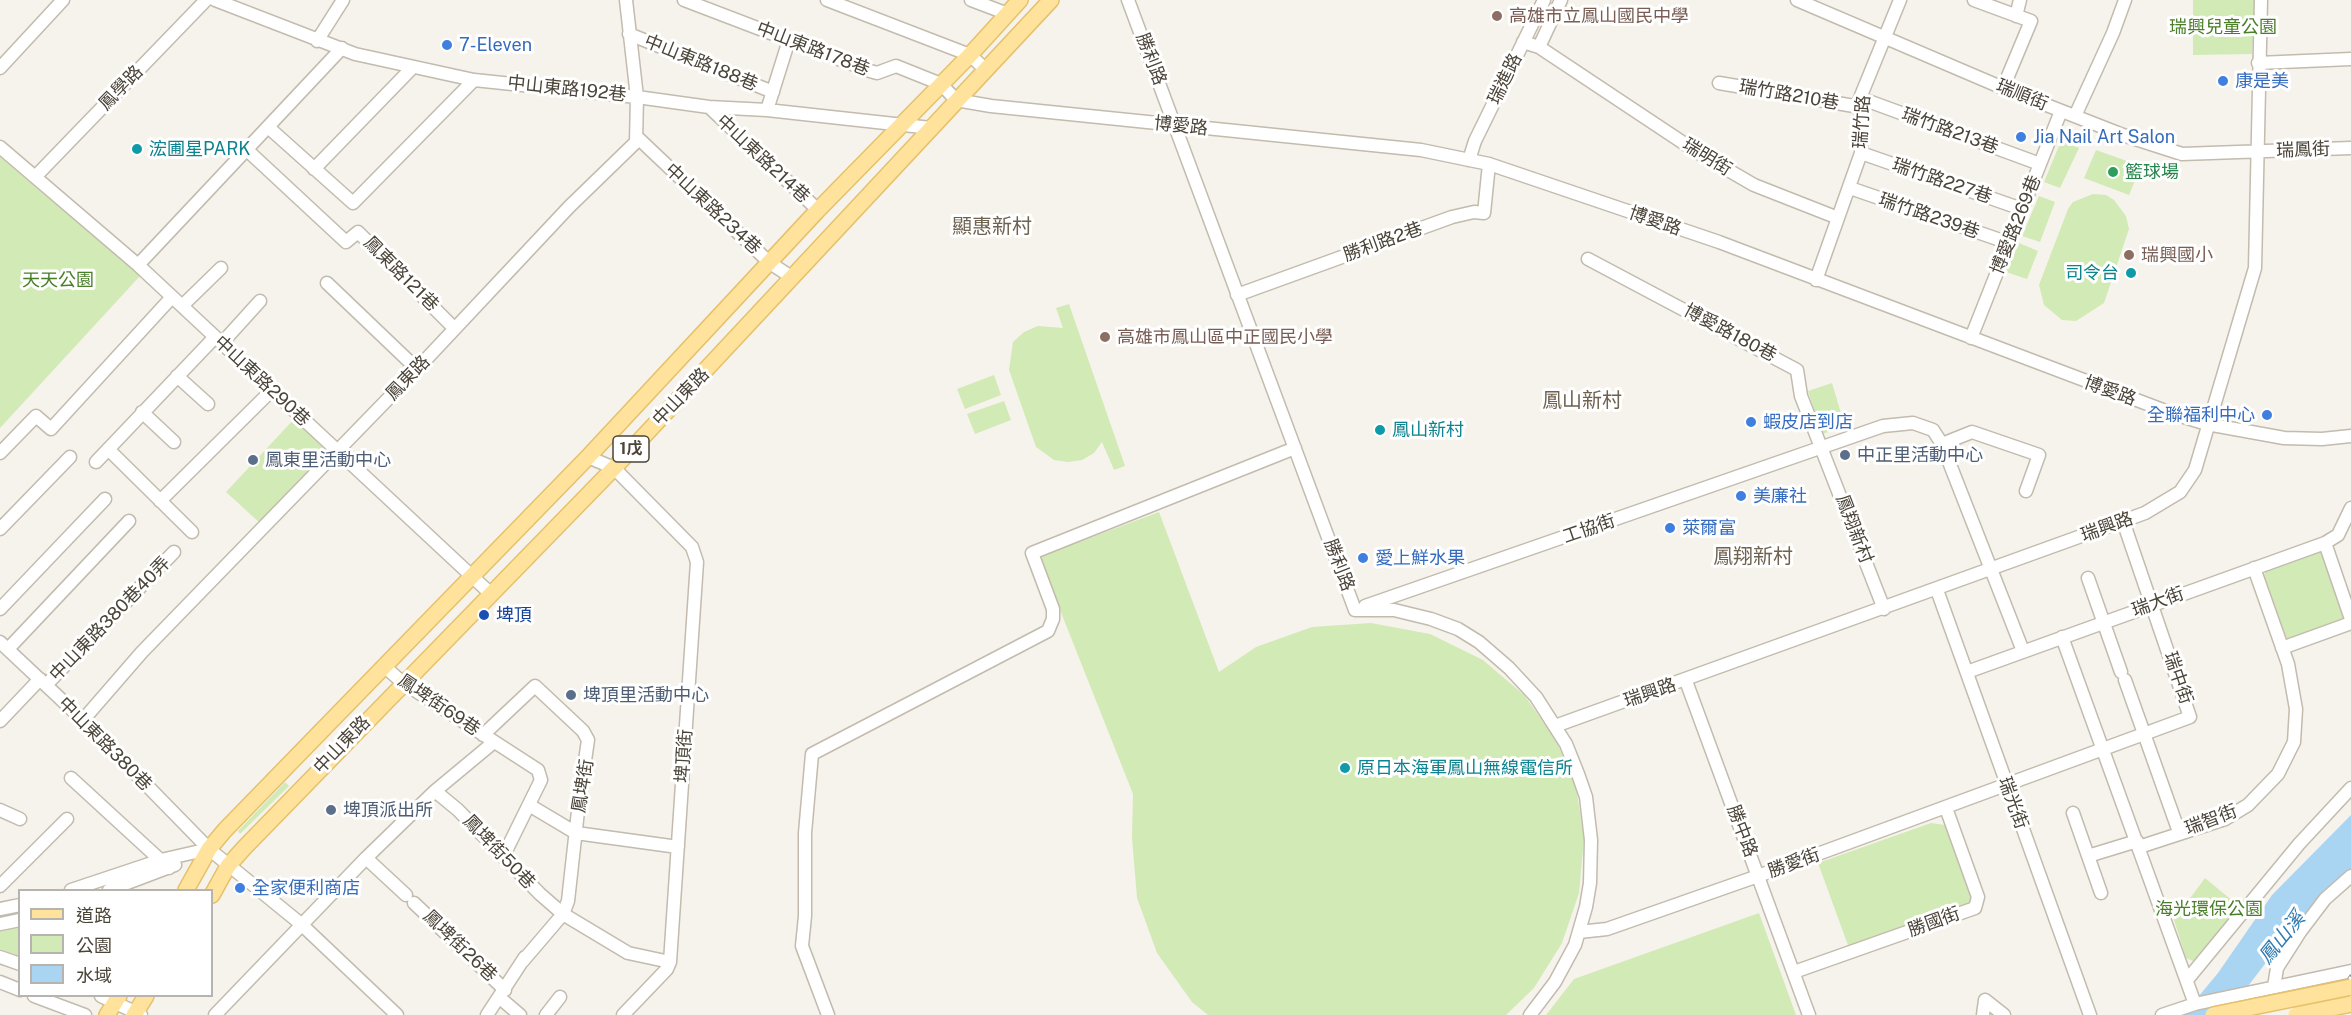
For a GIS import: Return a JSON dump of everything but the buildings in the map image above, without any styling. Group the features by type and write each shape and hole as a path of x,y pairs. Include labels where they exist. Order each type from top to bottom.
{"main road":[{"name":"中山東路","path":"187,889 209,849 588,457 818,210 970,55 1020,0"},
{"name":"中山東路","path":"213,894 228,866 402,682 614,468 1051,0"},
{"path":"2213,1015 2351,987"},
{"path":"107,1015 112,997"},
{"path":"137,1014 146,997"},
{"path":"2296,1015 2351,1004"}],"street":[{"path":"0,68 63,0"},
{"name":"鳳學路","path":"36,176 206,0"},
{"name":"中山東路192巷","path":"215,0 355,54 474,80 709,107 767,110 931,128"},
{"path":"317,41 343,0"},
{"path":"625,0 637,97 637,137"},
{"name":"中山東路178巷","path":"684,0 870,71 877,73 896,66 941,84"},
{"path":"827,0 970,55 986,70"},
{"path":"970,0 1008,14"},
{"name":"勝利路","path":"1128,0 1177,126 1237,295 1355,610 1394,610 1458,629 1509,668 1536,697 1556,726 1578,774 1590,823 1590,883 1575,945 1555,982 1530,1015"},
{"name":"瑞進路","path":"1469,160 1544,0"},
{"path":"1539,47 1561,0"},
{"name":"瑞順街","path":"1797,0 2002,88 2182,154 2256,152"},
{"name":"瑞竹路","path":"1816,280 1861,153 1860,103 1883,38 1900,0"},
{"path":"1974,0 2031,21 2002,88"},
{"path":"2016,16 2020,0"},
{"path":"2075,116 2113,33 2125,0"},
{"name":"瑞興路","path":"1556,726 1686,681 2145,513 2180,492 2195,470 2255,268 2261,0"},
{"name":"中山東路188巷","path":"630,34 773,92"},
{"path":"767,110 789,40"},
{"name":"瑞明街","path":"1523,42 1539,47 1697,152 1754,185 1838,218"},
{"path":"138,266 342,48"},
{"path":"2258,63 2351,58"},
{"path":"314,169 413,67"},
{"path":"268,127 352,203 474,80"},
{"name":"瑞竹路210巷","path":"1719,83 1860,103"},
{"path":"941,84 956,100"},
{"name":"博愛路","path":"956,100 991,106 1421,150 1489,164 1719,243 2171,413 2207,424 2284,438 2351,436"},
{"name":"瑞竹路213巷","path":"1860,103 2040,164"},
{"name":"中山東路214巷","path":"709,107 818,210"},
{"name":"博愛路269巷","path":"1971,338 2061,111"},
{"name":"中山東路234巷","path":"637,137 770,263 793,278"},
{"name":"鳳東路","path":"83,720 142,652 417,369 454,327 636,142 637,137"},
{"name":"中山東路290巷","path":"0,147 138,266 491,594"},
{"name":"瑞鳳街","path":"2256,152 2351,148"},
{"name":"鳳東路121巷","path":"247,150 346,242 358,232 454,327"},
{"name":"瑞竹路227巷","path":"1861,153 2022,209"},
{"name":"勝利路2巷","path":"1237,295 1452,217 1474,212 1484,213 1489,164"},
{"name":"瑞竹路239巷","path":"1850,188 2009,243"},
{"name":"博愛路180巷","path":"1588,259 1797,370 1801,396 1823,448"},
{"path":"0,453 36,416 51,429 177,302 221,268"},
{"path":"327,283 417,369"},
{"path":"96,462 177,376 260,301"},
{"path":"177,376 208,404"},
{"path":"160,501 272,390"},
{"path":"142,412 174,442"},
{"name":"工協街","path":"1355,610 1883,426 1913,423 1933,430 1942,444"},
{"path":"2023,651 1942,444 1972,432 2039,455 2026,490"},
{"path":"828,1015 802,946 805,916 805,833 812,754 1048,631 1053,619 1053,609 1032,553 1295,448"},
{"name":"鳳翔新村","path":"1823,448 1884,609"},
{"path":"108,449 192,532"},
{"path":"0,530 70,457"},
{"name":"埤頂街","path":"588,457 614,468 692,547 697,562 670,962"},
{"path":"0,609 105,499"},
{"path":"2348,527 2351,508"},
{"name":"瑞中街","path":"2007,787 2190,717 2123,521"},
{"path":"2,645 129,522"},
{"name":"瑞大街","path":"1967,672 2325,543 2348,527"},
{"path":"2282,648 2351,621 2325,543"},
{"name":"中山東路380巷40弄","path":"0,721 43,682 174,552"},
{"name":"瑞智街","path":"2088,856 2225,819 2248,805 2278,774 2294,742 2296,710 2282,648 2254,568"},
{"path":"2088,578 2179,832"},
{"name":"瑞光街","path":"1937,590 2090,1015"},
{"path":"2062,637 2187,980 2199,1003"},
{"name":"中山東路380巷","path":"2,645 83,720 209,849"},
{"name":"鳳埤街69巷","path":"386,667 402,682 488,738"},
{"name":"勝中路","path":"1686,681 1809,1015"},
{"name":"鳳埤街","path":"215,1015 366,858 488,738 535,686 583,731 588,740 589,749 576,833 571,887 559,910 487,1015"},
{"path":"488,738 538,770 540,775 529,804 503,857"},
{"path":"71,778 165,864"},
{"name":"勝愛街","path":"1579,932 1607,929 2007,787"},
{"path":"2187,980 2299,843 2351,788"},
{"name":"鳳埤街50巷","path":"435,791 458,810 559,910 628,953 670,962"},
{"path":"529,804 576,833 678,847"},
{"name":"勝國街","path":"1794,972 1976,908 1978,897 1946,808"},
{"path":"0,810 20,819"},
{"path":"2073,813 2101,893"},
{"path":"0,886 67,819"},
{"path":"78,889 209,849 301,924 397,1015"},
{"name":"鳳埤街26巷","path":"366,858 410,899 520,1015"},
{"path":"113,889 165,864"},
{"path":"2269,988 2277,968 2300,932 2325,899 2351,876"},
{"path":"0,909 18,905"},
{"path":"0,924 18,920"},
{"path":"0,957 18,963"},
{"path":"623,1015 667,969 670,962"},
{"path":"2162,1015 2199,1003 2347,972"},
{"path":"0,982 18,989"},
{"path":"37,997 85,1015"},
{"path":"112,997 137,1014"},
{"path":"546,1015 560,997"},
{"path":"1983,1015 1985,1000 2004,1015"}],"green space":[{"name":"瑞興兒童公園","path":"2193,0 2255,0 2252,54 2193,55"},
{"name":"籃球場","path":"2061,141 2079,148 2060,188 2044,182"},
{"name":"籃球場","path":"2096,150 2141,166 2129,195 2084,178"},
{"name":"天天公園","path":"0,155 46,192 140,276 0,428"},
{"path":"2093,194 2106,195 2114,200 2126,216 2129,229 2104,303 2076,321 2062,320 2044,305 2039,285 2068,209 2073,202"},
{"path":"2039,196 2055,202 2040,242 2022,236"},
{"path":"2019,243 2038,251 2027,279 2006,272"},
{"path":"1069,304 1125,466 1114,470 1102,442 1094,453 1082,460 1068,462 1054,460 1036,447 1009,370 1013,342 1024,332 1038,326 1063,328 1056,308"},
{"path":"994,375 1001,395 965,409 957,389"},
{"path":"1832,383 1845,427 1822,434 1808,391"},
{"path":"1004,401 1011,420 975,434 967,414"},
{"path":"295,418 322,445 324,458 261,524 226,492"},
{"name":"原日本海軍鳳山無線電信所","path":"1159,512 1219,672 1256,647 1312,627 1371,623 1430,634 1483,660 1524,695 1555,738 1576,787 1584,839 1579,893 1562,943 1534,988 1506,1015 1208,1015 1192,1002 1157,953 1137,898 1132,838 1133,794 1039,557"},
{"path":"2316,550 2324,554 2346,618 2341,623 2295,640 2287,639 2264,575 2267,568"},
{"path":"285,782 289,786 240,834 238,831"},
{"path":"1931,823 1945,825 1972,897 1968,906 1849,948 1818,863"},
{"name":"海光環保公園","path":"2205,878 2240,907 2193,961 2186,958 2174,920"},
{"path":"1759,913 1796,1015 1546,1015 1574,979"},
{"path":"18,927 18,956 0,949 0,931"}],"water":[{"path":"2351,815 2351,863 2274,952 2226,1015 2183,1015 2218,973 2272,895"}],"waterway":[{"name":"鳳山溪","path":"2324,892 2351,868"}],"railway":[{"path":"2327,1015 2351,977"}],"place":[{"name":"高雄市立鳳山國民中學","path":"1497,16"},
{"name":"7-Eleven","path":"447,45"},
{"name":"康是美","path":"2223,81"},
{"name":"Jia Nail Art Salon","path":"2021,137"},
{"name":"浤圃星PARK","path":"137,149"},
{"name":"籃球場","path":"2113,172"},
{"name":"瑞興國小","path":"2129,255"},
{"name":"司令台","path":"2131,273"},
{"name":"高雄市鳳山區中正國民小學","path":"1105,337"},
{"name":"全聯福利中心","path":"2267,415"},
{"name":"蝦皮店到店","path":"1751,422"},
{"name":"鳳山新村","path":"1380,430"},
{"name":"中正里活動中心","path":"1845,455"},
{"name":"鳳東里活動中心","path":"253,460"},
{"name":"美廉社","path":"1741,496"},
{"name":"萊爾富","path":"1670,528"},
{"name":"愛上鮮水果","path":"1363,558"},
{"name":"埤頂","path":"484,615"},
{"name":"埤頂里活動中心","path":"571,695"},
{"name":"原日本海軍鳳山無線電信所","path":"1345,768"},
{"name":"埤頂派出所","path":"331,810"},
{"name":"全家便利商店","path":"240,888"}],"district":[{"name":"顯惠新村","path":"992,227"},
{"name":"鳳山新村","path":"1582,401"},
{"name":"鳳翔新村","path":"1753,557"}]}
